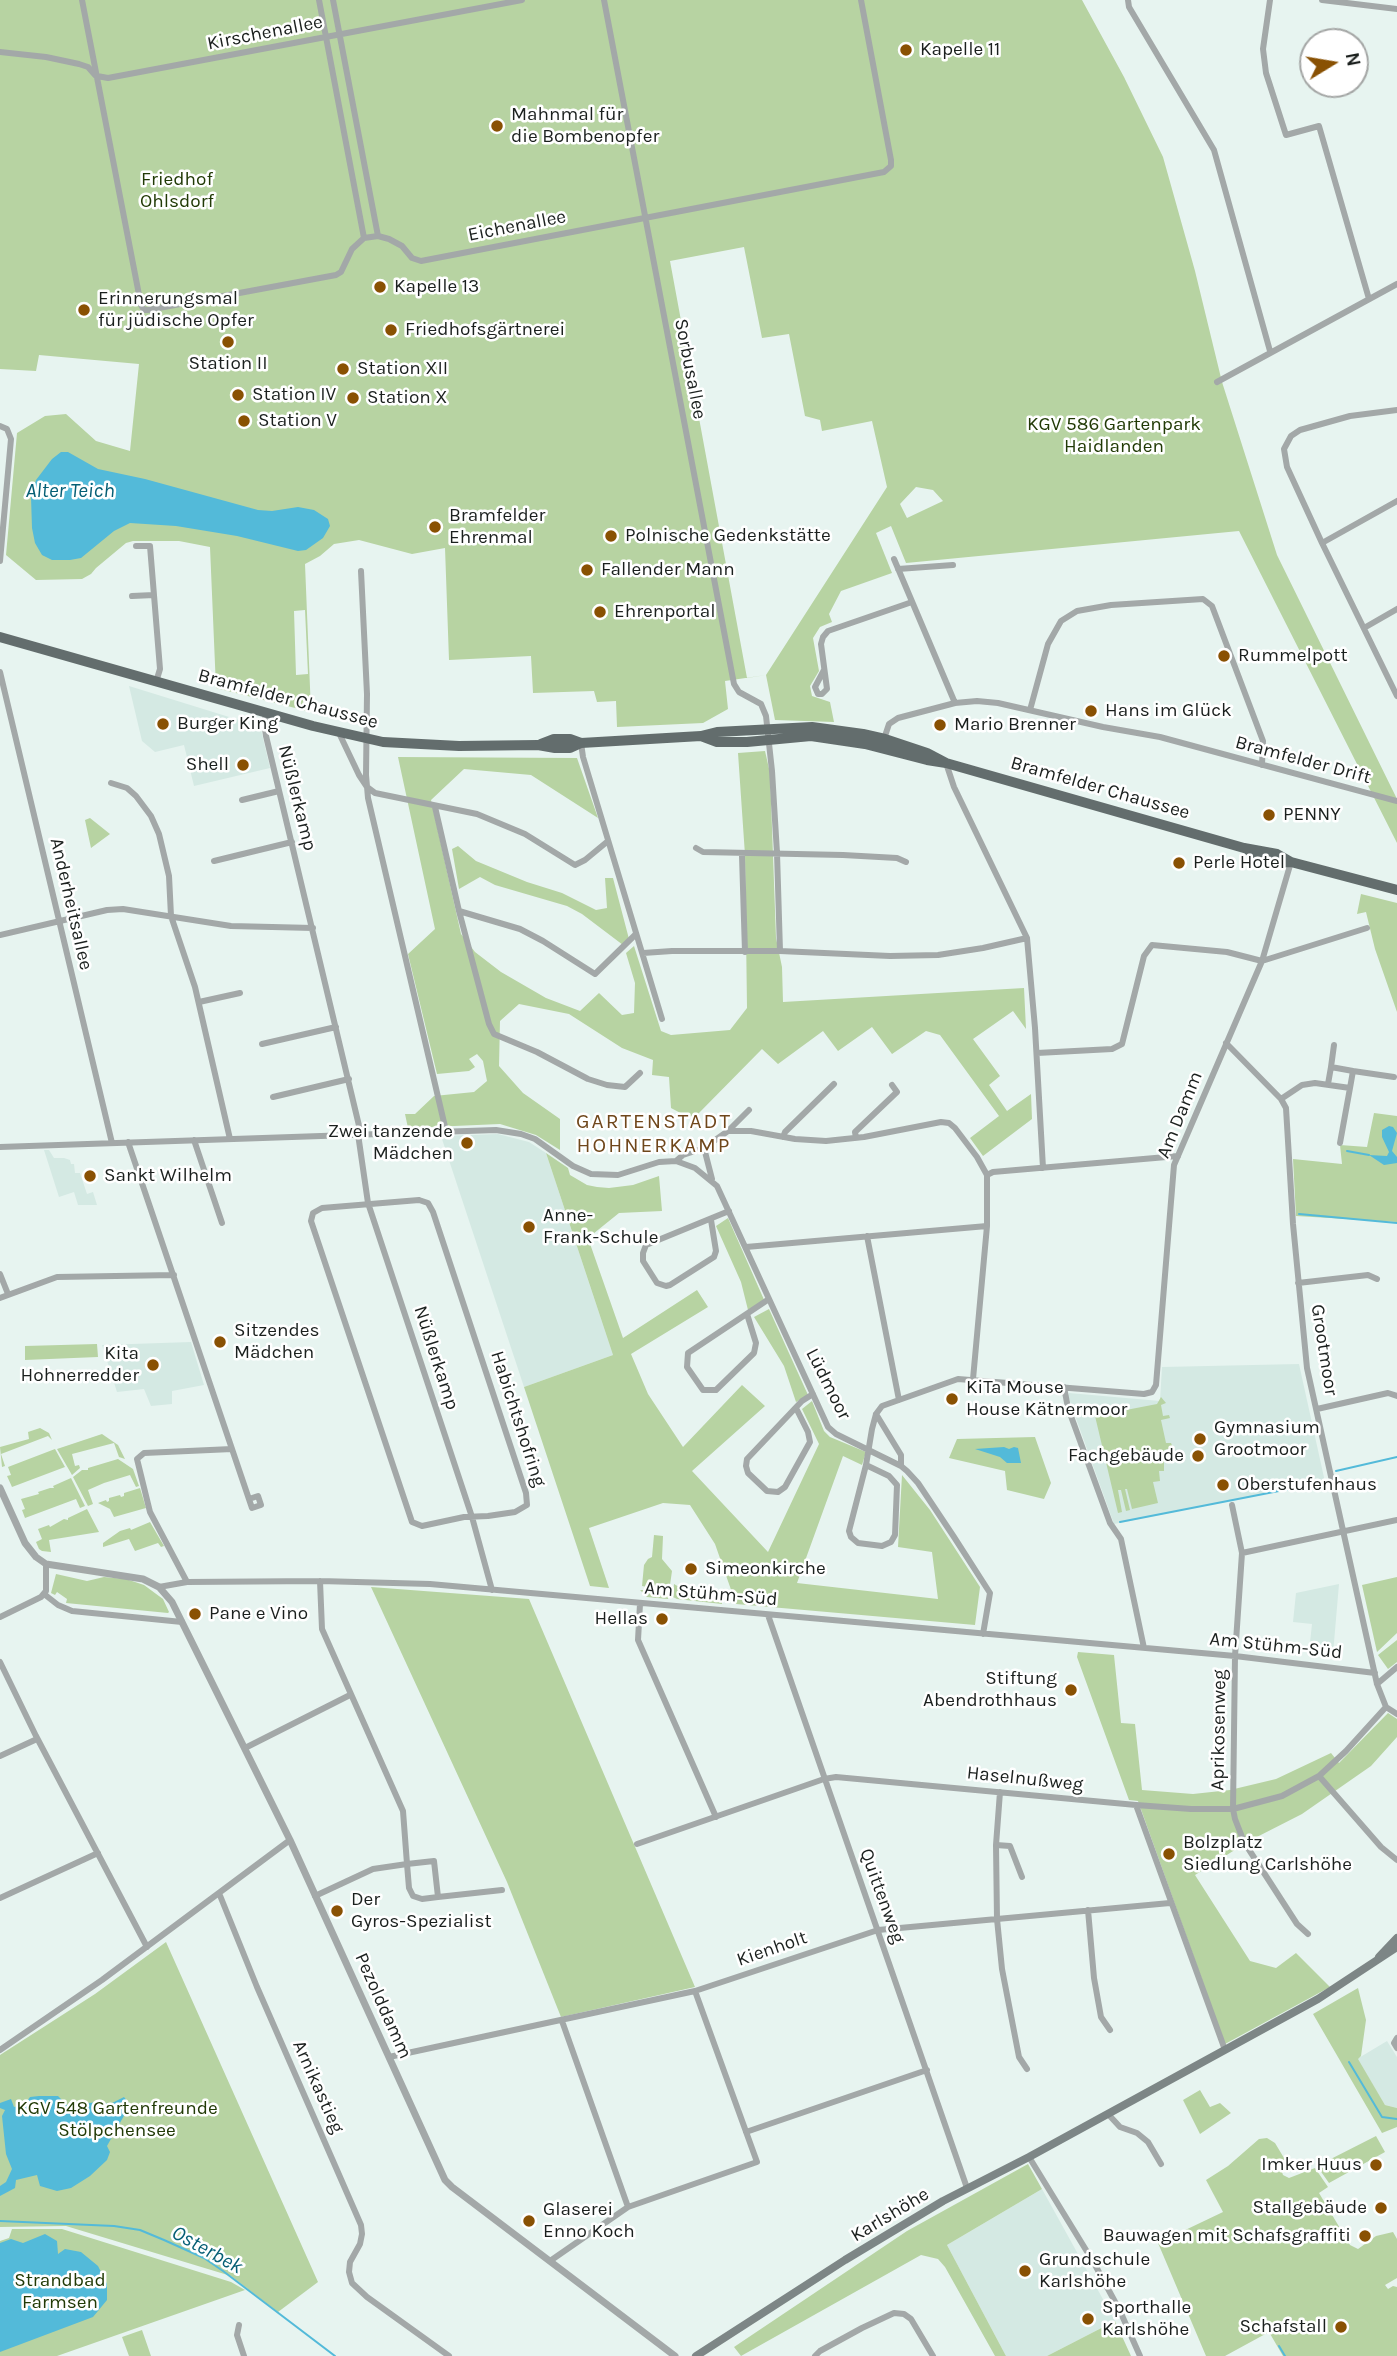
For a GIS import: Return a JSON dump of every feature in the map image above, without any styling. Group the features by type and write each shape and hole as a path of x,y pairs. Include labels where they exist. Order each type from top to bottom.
{"main road":[{"name":"Bramfelder Chaussee","path":"0,637 367,740 427,745 538,745 554,739 570,739 581,743 701,736 717,742 768,735 882,743 927,753 946,763 1244,848 1278,854 1292,862 1397,890"},
{"name":"Karlshöhe","path":"1377,1959 1397,1938"},
{"name":"Karlshöhe","path":"695,2356 845,2260 967,2188 1029,2157 1339,1987 1397,1947"}],"street":[{"path":"82,0 144,310 336,275 341,272 352,249 364,238 378,236 333,0"},
{"path":"319,0 364,238"},
{"name":"Kirschenallee","path":"97,76 108,78 522,0"},
{"name":"Sorbusallee","path":"604,0 734,684 739,692 761,704 768,735"},
{"name":"Eichenallee","path":"378,236 396,242 412,258 421,261 884,172 890,168 892,162 861,0"},
{"path":"1128,0 1129,7 1214,150 1270,351"},
{"path":"1270,0 1263,49 1266,73 1286,135 1319,125 1369,299"},
{"path":"1322,0 1397,9"},
{"path":"0,52 46,57 88,66 97,76"},
{"path":"1217,382 1397,284"},
{"path":"1397,410 1325,422 1295,433 1287,439 1284,449 1287,467 1397,696"},
{"path":"0,426 7,429 11,439 0,561"},
{"path":"1322,543 1397,501"},
{"path":"136,545 150,546 160,669 156,682"},
{"path":"894,559 955,703"},
{"path":"898,569 953,565"},
{"path":"361,571 367,788 446,1131"},
{"path":"132,596 154,595"},
{"path":"1030,710 1045,652 1061,621 1077,611 1111,605 1203,599 1212,606 1263,741 1262,765"},
{"path":"824,670 821,644 828,631 912,602"},
{"path":"1364,628 1397,609"},
{"name":"Anderheitsallee","path":"0,673 112,1143"},
{"name":"Bramfelder Drift","path":"882,743 889,724 898,718 955,703 998,703 1160,737 1397,801"},
{"name":"Nüßlerkamp","path":"267,713 264,721 266,736 349,1079 368,1203 472,1517 492,1590"},
{"path":"339,733 367,788 375,793 477,814 525,834 575,865 608,841"},
{"path":"768,735 778,853 780,951"},
{"path":"581,743 662,1019"},
{"path":"946,763 954,788 1026,931 1037,1053 1043,1168"},
{"path":"111,783 131,790 144,805 156,826 168,871 171,916 199,1002 230,1139"},
{"path":"242,800 279,791"},
{"path":"435,807 459,911 494,1034 537,1052 588,1079 607,1085 625,1087 640,1073"},
{"path":"214,861 292,842"},
{"path":"696,848 703,852 897,858 906,862"},
{"path":"742,856 745,951"},
{"name":"Am Damm","path":"1064,1387 1144,1394 1152,1392 1156,1385 1174,1165 1262,961 1292,862"},
{"path":"0,936 59,920 123,909 231,926 313,928"},
{"path":"459,911 520,929 543,940 595,974 636,934"},
{"path":"1037,1053 1112,1049 1122,1044 1144,956 1152,945 1227,952 1262,961 1367,928"},
{"path":"643,953 780,951 938,955 1027,938"},
{"path":"199,1002 240,992"},
{"path":"261,1044 336,1027"},
{"path":"1226,1043 1281,1099 1302,1085 1315,1083 1350,1088"},
{"path":"1328,1084 1334,1045"},
{"path":"1331,1067 1394,1077"},
{"path":"1340,1143 1353,1070"},
{"path":"273,1097 349,1079"},
{"path":"783,1137 834,1084"},
{"path":"856,1138 855,1132 897,1092 892,1085"},
{"name":"Grootmoor","path":"1281,1099 1287,1118 1306,1358 1377,1684 1386,1707"},
{"path":"0,1147 496,1130 521,1133 544,1145 573,1166 591,1174 618,1175 659,1162 676,1161 683,1155 704,1148 749,1110"},
{"path":"727,1131 826,1141 941,1122 949,1123 967,1142 987,1175 987,1226 974,1379"},
{"path":"194,1140 222,1223"},
{"path":"128,1142 249,1499"},
{"path":"704,1148 712,1181"},
{"path":"987,1175 993,1172 1178,1156"},
{"name":"Lüdmoor","path":"676,1161 689,1165 712,1181 729,1211 830,1430 901,1466 918,1483 990,1593 983,1634"},
{"name":"Habichtshofring","path":"422,1201 430,1205 528,1499 526,1506 515,1512 454,1519 422,1526 412,1522 312,1225 312,1215 319,1209 368,1203 422,1201"},
{"path":"711,1220 716,1251 714,1256 670,1285 657,1283 643,1261 646,1245 729,1211"},
{"path":"746,1247 987,1226"},
{"path":"867,1236 899,1400"},
{"path":"0,1274 8,1294"},
{"path":"0,1298 57,1277 174,1275"},
{"path":"1298,1283 1368,1275 1377,1279"},
{"path":"747,1314 755,1343 754,1353 716,1390 703,1390 687,1367 688,1353 769,1299"},
{"path":"866,1465 889,1476 897,1485 895,1535 890,1543 882,1546 858,1543 849,1533 876,1414 881,1406 958,1379 1064,1387 1068,1408 1110,1523 1121,1539 1144,1648"},
{"path":"1317,1409 1388,1393 1397,1396"},
{"path":"796,1408 810,1442 785,1487 778,1492 767,1491 748,1474 746,1461 796,1408 813,1394"},
{"path":"876,1414 901,1455 901,1466"},
{"path":"187,1582 150,1512 138,1459 144,1453 232,1449"},
{"path":"0,1488 25,1543 36,1557 46,1564 44,1594"},
{"name":"Aprikosenweg","path":"1232,1505 1242,1553 1235,1656 1233,1809 1244,1842 1297,1924 1308,1934"},
{"path":"1242,1553 1397,1520"},
{"name":"Am Stühm-Süd","path":"46,1564 143,1579 159,1587 187,1582 430,1584 1235,1656 1375,1673"},
{"path":"320,1581 322,1629 403,1811 409,1888 414,1896 422,1899 502,1890"},
{"name":"Pezolddamm","path":"159,1587 172,1602 290,1840 445,2180 676,2356"},
{"path":"0,1617 44,1594"},
{"path":"44,1594 58,1605 72,1611 182,1622"},
{"path":"640,1604 638,1640 716,1817"},
{"name":"Quittenweg","path":"768,1615 967,2188"},
{"path":"0,1662 37,1739 147,1947"},
{"path":"1377,1684 1397,1667"},
{"path":"245,1748 351,1695"},
{"path":"1386,1707 1397,1714"},
{"name":"Haselnußweg","path":"636,1844 836,1777 1136,1805 1233,1809 1282,1796 1318,1776 1346,1751 1386,1707"},
{"path":"0,1756 37,1739"},
{"path":"1318,1776 1381,1847 1397,1860"},
{"path":"1000,1792 996,1844 998,1919 1006,1993 1019,2057 1027,2069"},
{"path":"1136,1805 1225,2050"},
{"path":"0,2050 147,1947 290,1840"},
{"path":"996,1844 1010,1846 1021,1877"},
{"path":"0,1898 98,1853"},
{"path":"316,1896 373,1869 434,1861 438,1897"},
{"name":"Arnikastieg","path":"219,1893 361,2225 360,2244 350,2262 352,2283 360,2292 449,2356"},
{"name":"Kienholt","path":"389,2057 695,1991 878,1930 1170,1903"},
{"path":"1088,1910 1094,1978 1101,2017 1110,2030"},
{"path":"550,2261 628,2207 757,2162 695,1991"},
{"path":"562,2021 628,2207"},
{"path":"1397,2038 1394,2043 1397,2048"},
{"path":"746,2132 926,2070"},
{"path":"1108,2114 1120,2127 1137,2133 1147,2142 1161,2164"},
{"path":"1029,2157 1094,2263 1140,2356"},
{"path":"815,2356 894,2313 904,2314 911,2319 933,2356"},
{"path":"239,2325 237,2335 244,2356"}],"shaded area":[{"path":"129,686 255,725 261,730 270,768 194,786 184,745 155,752 142,741"},
{"path":"498,1134 529,1142 546,1153 613,1355 524,1387 441,1136"},
{"path":"44,1150 49,1150 54,1158 64,1158 74,1164 75,1173 80,1173 87,1194 93,1192 97,1205 78,1205 74,1192 59,1197"},
{"name":"Kita Hohnerredder","path":"191,1342 204,1385 172,1391 172,1404 151,1406 144,1389 117,1392 102,1345"},
{"name":"Gymnasium Grootmoor","path":"1299,1364 1325,1482 1114,1524 1069,1393 1160,1401 1162,1367"},
{"path":"1339,1584 1333,1654 1309,1652 1312,1624 1293,1622 1296,1593"},
{"path":"1387,2041 1397,2057 1397,2108 1385,2105 1357,2059"},
{"name":"Grundschule Karlshöhe","path":"1042,2189 1115,2321 1047,2356 1006,2356 947,2245"}],"green space":[{"name":"Friedhof Ohlsdorf","path":"0,0 1082,0 1163,157 1222,382 1277,555 1397,799 1397,843 1239,531 906,563 891,526 876,533 892,573 841,591 829,614 832,622 820,627 813,638 819,671 810,686 812,696 830,702 834,722 775,720 766,675 887,487 872,421 822,431 820,420 805,416 789,334 762,338 744,247 670,261 747,678 725,681 728,709 703,723 617,727 616,701 597,702 594,691 533,693 531,656 449,660 445,548 412,554 359,540 334,544 305,564 311,712 216,688 210,547 179,541 133,541 126,543 82,579 36,580 6,555 17,433 45,416 66,414 96,441 130,451 139,364 39,355 36,371 0,369","holes":["916,487 933,490 943,501 907,518 900,504","305,610 308,674 296,675 294,611"]},
{"path":"765,751 770,773 776,938 782,967 783,1002 1024,988 1026,1029 1013,1011 973,1039 1000,1076 989,1085 1007,1111 1031,1094 1032,1119 983,1156 970,1138 999,1116 940,1035 926,1031 892,1054 872,1027 838,1051 823,1031 778,1064 762,1049 697,1115 688,1117 671,1108 669,1077 652,1075 653,1060 622,1048 569,1014 519,1004 500,1021 499,1066 523,1093 560,1119 560,1150 536,1135 500,1124 408,1128 405,1114 415,1114 434,1096 474,1092 487,1081 483,1061 477,1054 469,1059 475,1067 469,1071 437,1074 408,954 435,929 398,757 577,758 598,818 531,775 464,769 431,800 461,934 475,952 501,972 546,998 580,1011 599,993 622,1015 634,1013 635,983 626,953 634,946 661,1031 671,1035 730,1030 747,1008 745,855 738,753"},
{"path":"90,818 110,834 91,848 85,820"},
{"path":"458,846 476,861 562,893 596,910 607,908 605,878 613,878 629,939 623,945 567,906 495,885 480,877 459,889 452,849"},
{"path":"1361,894 1397,903 1397,1012 1375,949 1366,912 1357,914"},
{"path":"1374,1113 1397,1116 1397,1222 1296,1216 1293,1159 1342,1164 1340,1145 1367,1147"},
{"path":"546,1153 568,1168 570,1175 587,1185 609,1188 633,1185 659,1176 662,1211 619,1213 588,1238 623,1338 697,1290 708,1307 631,1354 648,1394 683,1447 742,1385 765,1406 692,1471 768,1552 819,1444 802,1409 812,1401 824,1431 830,1437 866,1452 862,1465 843,1456 797,1583 938,1599 932,1552 898,1547 902,1475 930,1510 980,1587 975,1625 736,1604 715,1544 690,1505 663,1503 589,1528 609,1588 590,1586 524,1387 613,1355"},
{"path":"728,1218 765,1302 748,1310 741,1282 716,1226"},
{"path":"769,1309 808,1395 796,1402 784,1366 754,1317"},
{"path":"97,1344 98,1357 25,1360 25,1346"},
{"path":"1161,1397 1166,1403 1161,1405 1163,1416 1169,1415 1170,1418 1161,1420 1166,1443 1171,1443 1173,1448 1164,1450 1164,1471 1159,1471 1160,1481 1153,1482 1158,1503 1132,1509 1125,1489 1130,1510 1126,1511 1121,1490 1118,1490 1122,1512 1118,1513 1095,1416 1157,1404"},
{"path":"40,1428 49,1433 52,1440 48,1436 1,1454 5,1466 2,1467 0,1447 29,1439 28,1432"},
{"path":"102,1434 118,1445 125,1459 119,1457 114,1443 72,1454 75,1466 79,1465 80,1468 72,1475 57,1449"},
{"path":"1035,1437 1051,1483 1044,1499 1007,1490 1005,1471 949,1458 957,1439"},
{"path":"55,1449 65,1467 12,1487 7,1476 11,1475 8,1467"},
{"path":"118,1459 133,1469 139,1486 136,1487 130,1475 104,1483 88,1490 93,1504 88,1506 73,1477 82,1470"},
{"path":"71,1478 85,1506 80,1508 76,1499 25,1518 21,1499 54,1488 53,1486"},
{"path":"140,1488 146,1508 114,1517 110,1509 98,1503 124,1496 124,1493"},
{"path":"87,1509 99,1532 49,1540 51,1552 39,1549 36,1542 42,1539 38,1529 49,1525 50,1527 64,1519 68,1520"},
{"path":"150,1522 164,1546 161,1547 158,1543 135,1551 129,1539 103,1547 103,1543 120,1531 131,1530"},
{"path":"654,1535 663,1536 662,1559 672,1571 668,1599 647,1597 640,1590 647,1590 647,1587 642,1586 644,1565 652,1557"},
{"path":"56,1574 87,1581 104,1577 126,1579 144,1585 163,1599 169,1612 66,1603 67,1599 57,1592 55,1595 51,1593"},
{"path":"1397,1577 1397,1633 1377,1652 1362,1585"},
{"path":"674,1584 686,1591 703,1588 714,1591 722,1604 677,1599 673,1597"},
{"path":"371,1587 529,1599 695,1987 561,2017 507,1882"},
{"path":"1397,1640 1397,1662 1388,1669 1378,1655"},
{"path":"1078,1652 1114,1655 1121,1723 1135,1724 1142,1790 1193,1794 1230,1790 1276,1779 1331,1753 1339,1763 1388,1713 1397,1719 1397,1737 1371,1766 1302,1814 1249,1841 1195,1875 1250,1961 1276,1968 1296,1953 1330,1987 1225,2044 1138,1801 1129,1800 1077,1657"},
{"name":"KGV 548 Gartenfreunde Stölpchensee","path":"166,1942 318,2282 278,2312 231,2276 66,2226 0,2227 0,2055 95,1994"},
{"path":"1358,1988 1366,2020 1361,2056 1358,2059 1385,2105 1397,2108 1397,2127 1382,2133 1313,2014"},
{"path":"1200,2090 1210,2107 1220,2103 1231,2113 1200,2134 1183,2100"},
{"path":"1376,2136 1385,2152 1329,2183 1317,2166"},
{"path":"1267,2138 1275,2143 1284,2158 1285,2165 1281,2169 1283,2175 1289,2178 1315,2168 1328,2187 1319,2193 1350,2245 1358,2249 1376,2236 1393,2232 1397,2239 1397,2278 1385,2285 1388,2289 1397,2287 1397,2356 1283,2356 1269,2332 1225,2356 1206,2356 1158,2243 1223,2212 1206,2180 1228,2166 1259,2139"},
{"path":"1028,2164 1042,2189 947,2245 1006,2356 995,2356 945,2267 938,2259 921,2255 741,2356 734,2347 907,2231"},
{"name":"Strandbad Farmsen","path":"12,2229 62,2229 231,2282 245,2290 57,2356 0,2356 0,2241 9,2238"},
{"path":"1115,2321 1131,2356 1047,2356"},
{"path":"142,2330 151,2356 129,2356 122,2337"}],"water":[{"name":"Alter Teich","path":"61,452 68,452 98,469 258,510 298,507 314,510 328,519 330,526 323,538 306,550 298,551 237,536 176,526 130,523 114,531 81,558 52,560 42,555 35,543 31,497 36,480"},
{"path":"1389,1126 1397,1133 1392,1151 1397,1157 1397,1163 1384,1165 1369,1155 1387,1156 1389,1152 1382,1137 1382,1130"},
{"path":"1018,1448 1021,1463 1007,1463 1000,1457 975,1449"},
{"path":"58,2096 72,2110 77,2104 110,2104 124,2097 130,2105 107,2146 110,2152 107,2160 90,2176 71,2188 57,2191 40,2186 37,2175 16,2180 15,2188 0,2196 0,2186 6,2182 12,2169 6,2154 2,2116 5,2110 0,2108 0,2103 11,2099 14,2107 25,2104 30,2097"},
{"path":"45,2234 57,2241 58,2254 65,2249 81,2252 98,2266 107,2284 107,2300 93,2317 0,2352 0,2243 11,2239 23,2243"}],"waterway":[{"path":"1347,1151 1369,1155"},
{"path":"1299,1214 1397,1223"},
{"path":"1336,1471 1397,1457"},
{"path":"1120,1522 1325,1482"},
{"path":"1349,2062 1382,2117 1397,2119"},
{"name":"Osterbek","path":"0,2221 114,2226 140,2230 204,2258 335,2356"},
{"path":"1279,2346 1285,2356"}],"place":[{"name":"Kapelle 11","path":"906,50"},
{"name":"Mahnmal für die Bombenopfer","path":"497,126"},
{"name":"Kapelle 13","path":"380,287"},
{"name":"Erinnerungsmal für jüdische Opfer","path":"84,310"},
{"name":"Friedhofsgärtnerei","path":"391,330"},
{"name":"Station II","path":"228,342"},
{"name":"Station XII","path":"343,369"},
{"name":"Station IV","path":"238,395"},
{"name":"Station X","path":"353,398"},
{"name":"Station V","path":"244,421"},
{"name":"Bramfelder Ehrenmal","path":"435,527"},
{"name":"Polnische Gedenkstätte","path":"611,536"},
{"name":"Fallender Mann","path":"587,570"},
{"name":"Ehrenportal","path":"600,612"},
{"name":"Rummelpott","path":"1224,656"},
{"name":"Hans im Glück","path":"1091,711"},
{"name":"Burger King","path":"163,724"},
{"name":"Mario Brenner","path":"940,725"},
{"name":"Shell","path":"243,765"},
{"name":"PENNY","path":"1269,815"},
{"name":"Perle Hotel","path":"1179,863"},
{"name":"Zwei tanzende Mädchen","path":"467,1143"},
{"name":"Sankt Wilhelm","path":"90,1176"},
{"name":"Anne- Frank-Schule","path":"529,1227"},
{"name":"Sitzendes Mädchen","path":"220,1342"},
{"name":"Kita Hohnerredder","path":"153,1365"},
{"name":"KiTa Mouse House Kätnermoor","path":"952,1399"},
{"name":"Gymnasium Grootmoor","path":"1200,1439"},
{"name":"Fachgebäude","path":"1198,1456"},
{"name":"Oberstufenhaus","path":"1223,1485"},
{"name":"Simeonkirche","path":"691,1569"},
{"name":"Pane e Vino","path":"195,1614"},
{"name":"Hellas","path":"662,1619"},
{"name":"Stiftung Abendrothhaus","path":"1071,1690"},
{"name":"Bolzplatz Siedlung Carlshöhe","path":"1169,1854"},
{"name":"Der Gyros-Spezialist","path":"337,1911"},
{"name":"Imker Huus","path":"1376,2165"},
{"name":"Stallgebäude","path":"1381,2208"},
{"name":"Glaserei Enno Koch","path":"529,2221"},
{"name":"Bauwagen mit Schafsgraffiti","path":"1365,2236"},
{"name":"Grundschule Karlshöhe","path":"1025,2271"},
{"name":"Sporthalle Karlshöhe","path":"1088,2319"},
{"name":"Schafstall","path":"1341,2327"}],"district":[{"name":"GARTENSTADT HOHNERKAMP","path":"654,1134"}],"park label":[{"name":"KGV 586 Gartenpark Haidlanden","path":"1114,436"}]}
